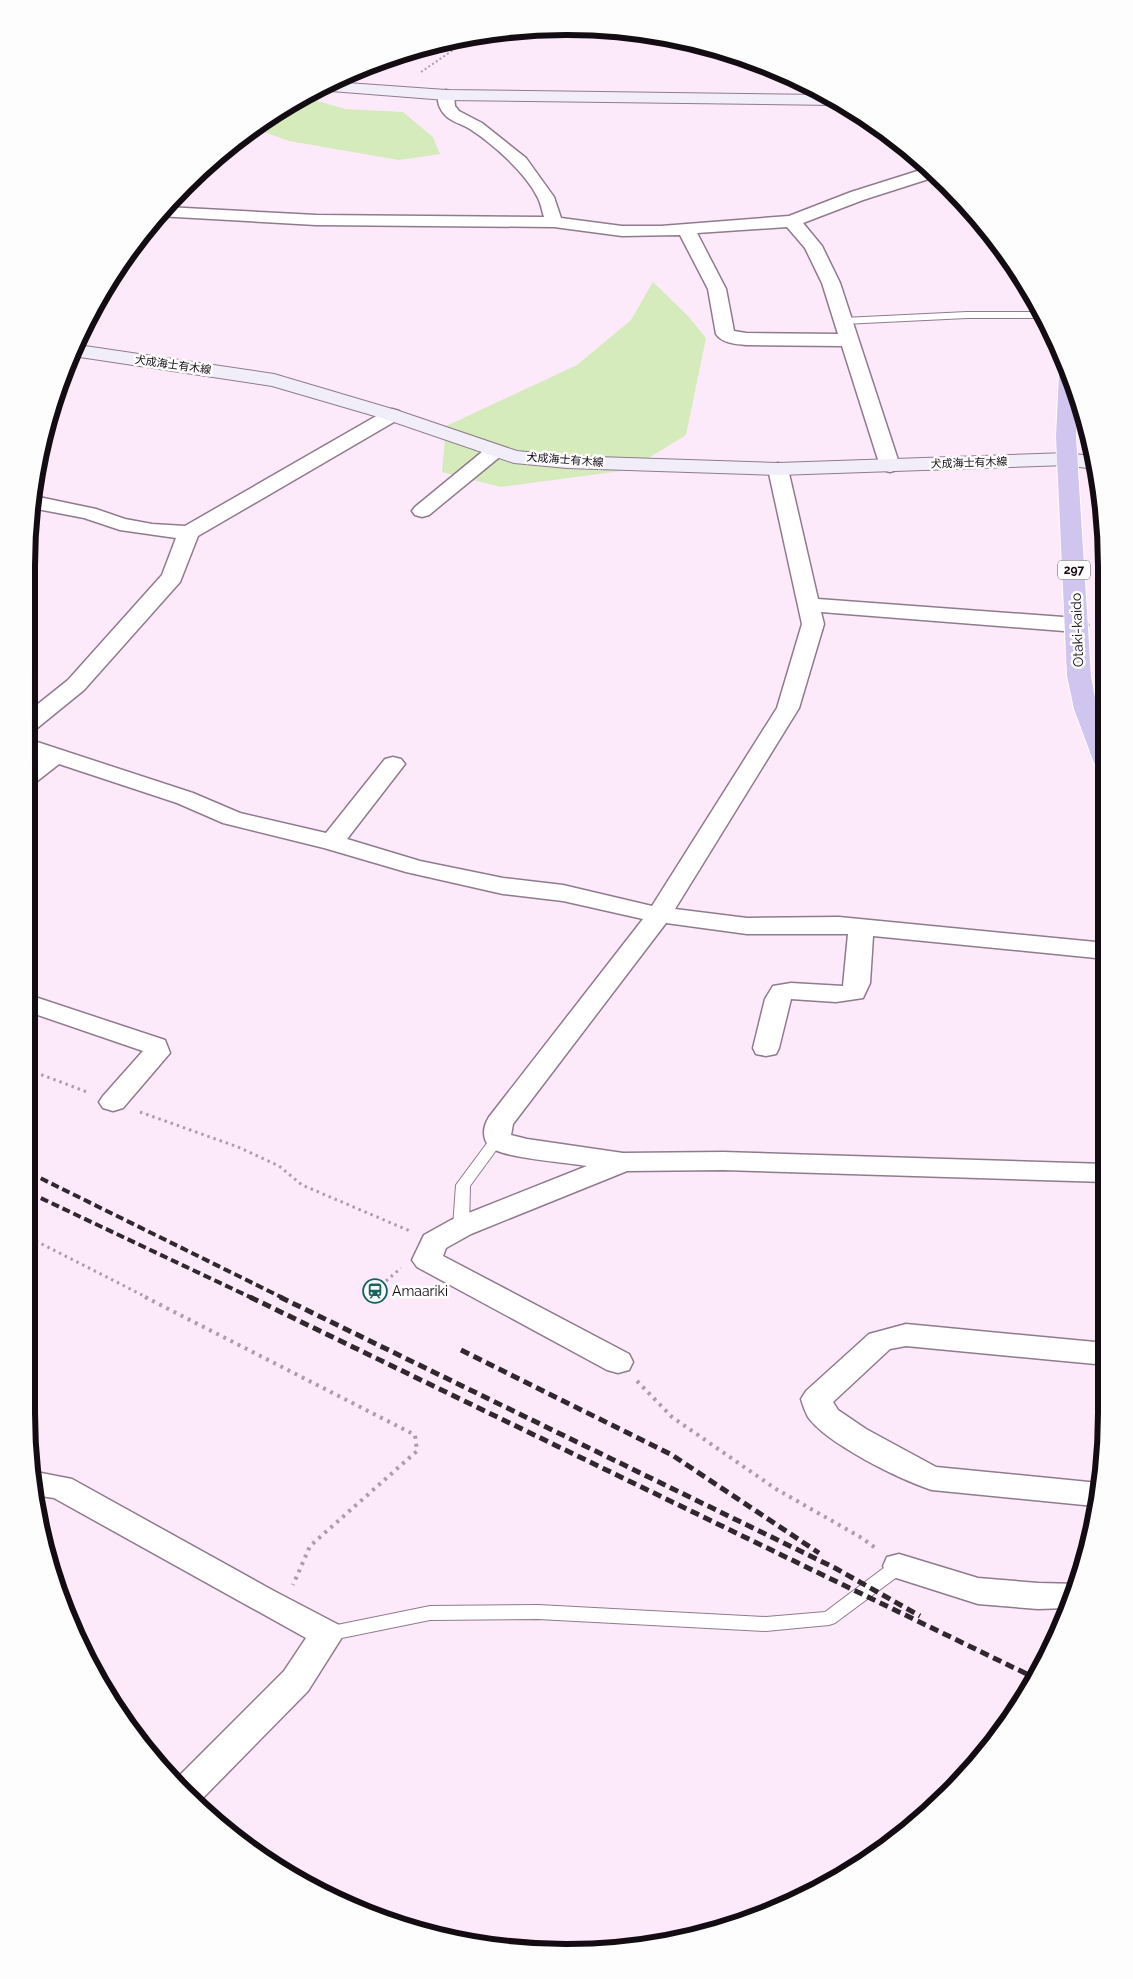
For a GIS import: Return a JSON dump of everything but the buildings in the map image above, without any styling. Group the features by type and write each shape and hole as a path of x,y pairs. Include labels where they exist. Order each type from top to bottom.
{"highway":[{"name":"Otaki-kaido","path":"1068,390 1066,415 1067,459 1080,691 1098,741"}],"main road":[{"path":"337,87 446,95 820,100"},
{"name":"犬成海士有木線","path":"80,352 274,380 392,415 514,457 567,462 778,469 1067,459 1088,461"}],"street":[{"path":"446,95 447,107 454,114 476,126 520,162 546,198 554,222"},
{"path":"170,212 316,220 554,222 622,231 686,230 792,221 857,196 925,175"},
{"path":"792,221 813,246 831,283 890,466"},
{"path":"686,230 717,289 725,334 734,338 746,339 850,340"},
{"path":"39,503 89,512 120,524 152,530 189,532 243,503 322,454 392,415"},
{"path":"422,511 495,451"},
{"path":"778,469 813,624 788,708 659,915 499,1123 498,1138 504,1143 527,1148 622,1162 723,1161 1098,1173"},
{"path":"35,718 76,685 172,577 189,532"},
{"path":"808,605 1077,625"},
{"path":"35,748 185,798 232,818 332,842 415,867 503,886 563,893 659,915 746,926 861,927 1098,950"},
{"path":"35,772 56,755"},
{"path":"332,842 393,764"},
{"path":"766,1048 778,999 782,992 791,990 849,994 854,992 857,983 861,927"},
{"path":"35,1005 155,1046 157,1053 113,1102"},
{"path":"618,1362 427,1260 434,1242 461,1227 622,1162"},
{"path":"1091,1494 932,1478 913,1471 843,1430 826,1418 819,1409 818,1399 880,1341 906,1334 1098,1353"},
{"path":"40,1484 62,1487 327,1634 296,1681 190,1787"},
{"path":"899,1566 978,1592 1038,1596 1066,1595"}],"lane":[{"path":"844,321 967,315 1034,315"},
{"path":"461,1227 463,1184 498,1138"},
{"path":"327,1634 430,1614 538,1612 766,1624 830,1618 899,1566"}],"path":[{"path":"392,92 460,46"},
{"path":"35,1072 238,1147 279,1166 302,1185 434,1242"},
{"path":"35,1241 415,1435 417,1451 310,1546 282,1610"},
{"path":"618,1362 672,1417 776,1489 862,1538 899,1566"}],"green space":[{"path":"313,100 345,109 403,112 433,137 440,154 399,160 289,141 262,131"},
{"path":"653,282 688,316 706,338 686,435 629,470 501,487 442,472 446,426 577,365 631,320"}],"railway":[{"path":"35,1175 283,1298"},
{"path":"35,1195 252,1298"},
{"path":"250,1297 1029,1675"},
{"path":"280,1297 835,1568 920,1616"},
{"path":"461,1350 672,1455 819,1553"}],"place":[{"name":"Amaariki","path":"375,1291"}]}
